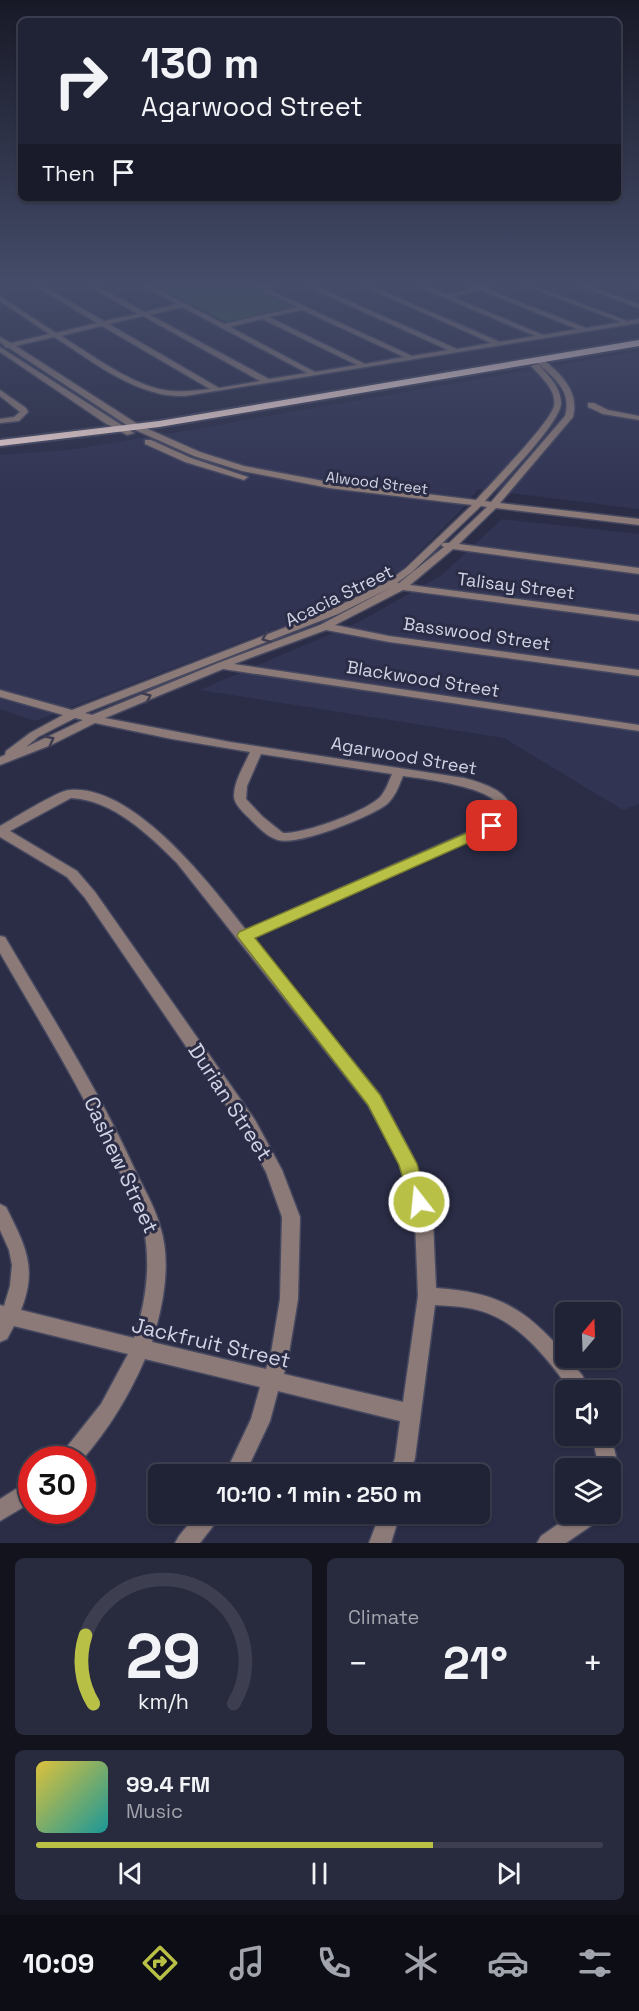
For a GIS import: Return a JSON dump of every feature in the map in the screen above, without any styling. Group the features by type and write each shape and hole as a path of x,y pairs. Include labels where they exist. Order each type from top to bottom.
{"highway":[{"path":"0,443 136,427 574,353"}],"street":[{"name":"Alwood Street","path":"8,353 122,429 188,460 262,481 322,492 476,506"},
{"name":"Alwood Street","path":"22,353 136,427 198,454 270,475 639,529"},
{"path":"85,353 124,377 148,388 160,392 185,394 442,353"},
{"path":"152,353 218,390"},
{"path":"214,353 266,381"},
{"path":"275,353 314,374"},
{"path":"338,353 365,366"},
{"path":"400,353 411,358"},
{"name":"Acacia Street","path":"3,760 34,735 73,714 312,621 395,585 476,506 549,423 556,411 558,400 553,386 532,360"},
{"name":"Acacia Street","path":"3,760 47,742 93,718 222,665 326,626 395,585 451,546 490,508 571,411 571,399 561,379 532,360"},
{"path":"0,392 24,412 21,416 0,421"},
{"path":"591,405 606,412 639,418"},
{"name":"Alwood Street","path":"490,508 639,522"},
{"path":"436,544 639,571"},
{"name":"Talisay Street","path":"395,585 639,618"},
{"name":"Basswood Street","path":"312,621 389,639 639,673"},
{"name":"Blackwood Street","path":"202,662 639,728"},
{"name":"Agarwood Street","path":"0,693 93,718 257,750 399,771 481,788 497,797 504,806 506,813 503,820 492,826 245,936"},
{"path":"257,750 242,786 240,799 274,833 289,838 306,835 377,806 387,796 399,771"},
{"path":"0,831 69,794 85,793 102,800 154,833 194,872 374,1100 408,1164 424,1221 427,1296 402,1464"},
{"name":"Durian Street","path":"0,831 72,874 90,895 249,1125 274,1170 291,1217 289,1299 272,1381 260,1421 240,1464"},
{"name":"Cashew Street","path":"0,941 106,1123 152,1226 156,1240 153,1311 140,1350 93,1435 82,1446"},
{"path":"0,1212 20,1257 18,1288 0,1333"},
{"path":"427,1296 455,1297 490,1304 519,1317 547,1346 572,1380"},
{"name":"Jackfruit Street","path":"5,1316 411,1414"},
{"path":"0,1511 18,1499"},
{"path":"186,1543 202,1524"},
{"path":"380,1543 387,1524"},
{"path":"548,1543 576,1524"}],"shaded area":[{"path":"628,353 639,353 639,509 478,489 459,512 401,570 322,611 35,721 0,709 0,455 70,450"},
{"path":"502,519 639,534 639,804 623,810 504,738 200,690 361,621 442,575"}],"route":[{"path":"419,1202 408,1164 374,1100 245,936 492,826"}]}
